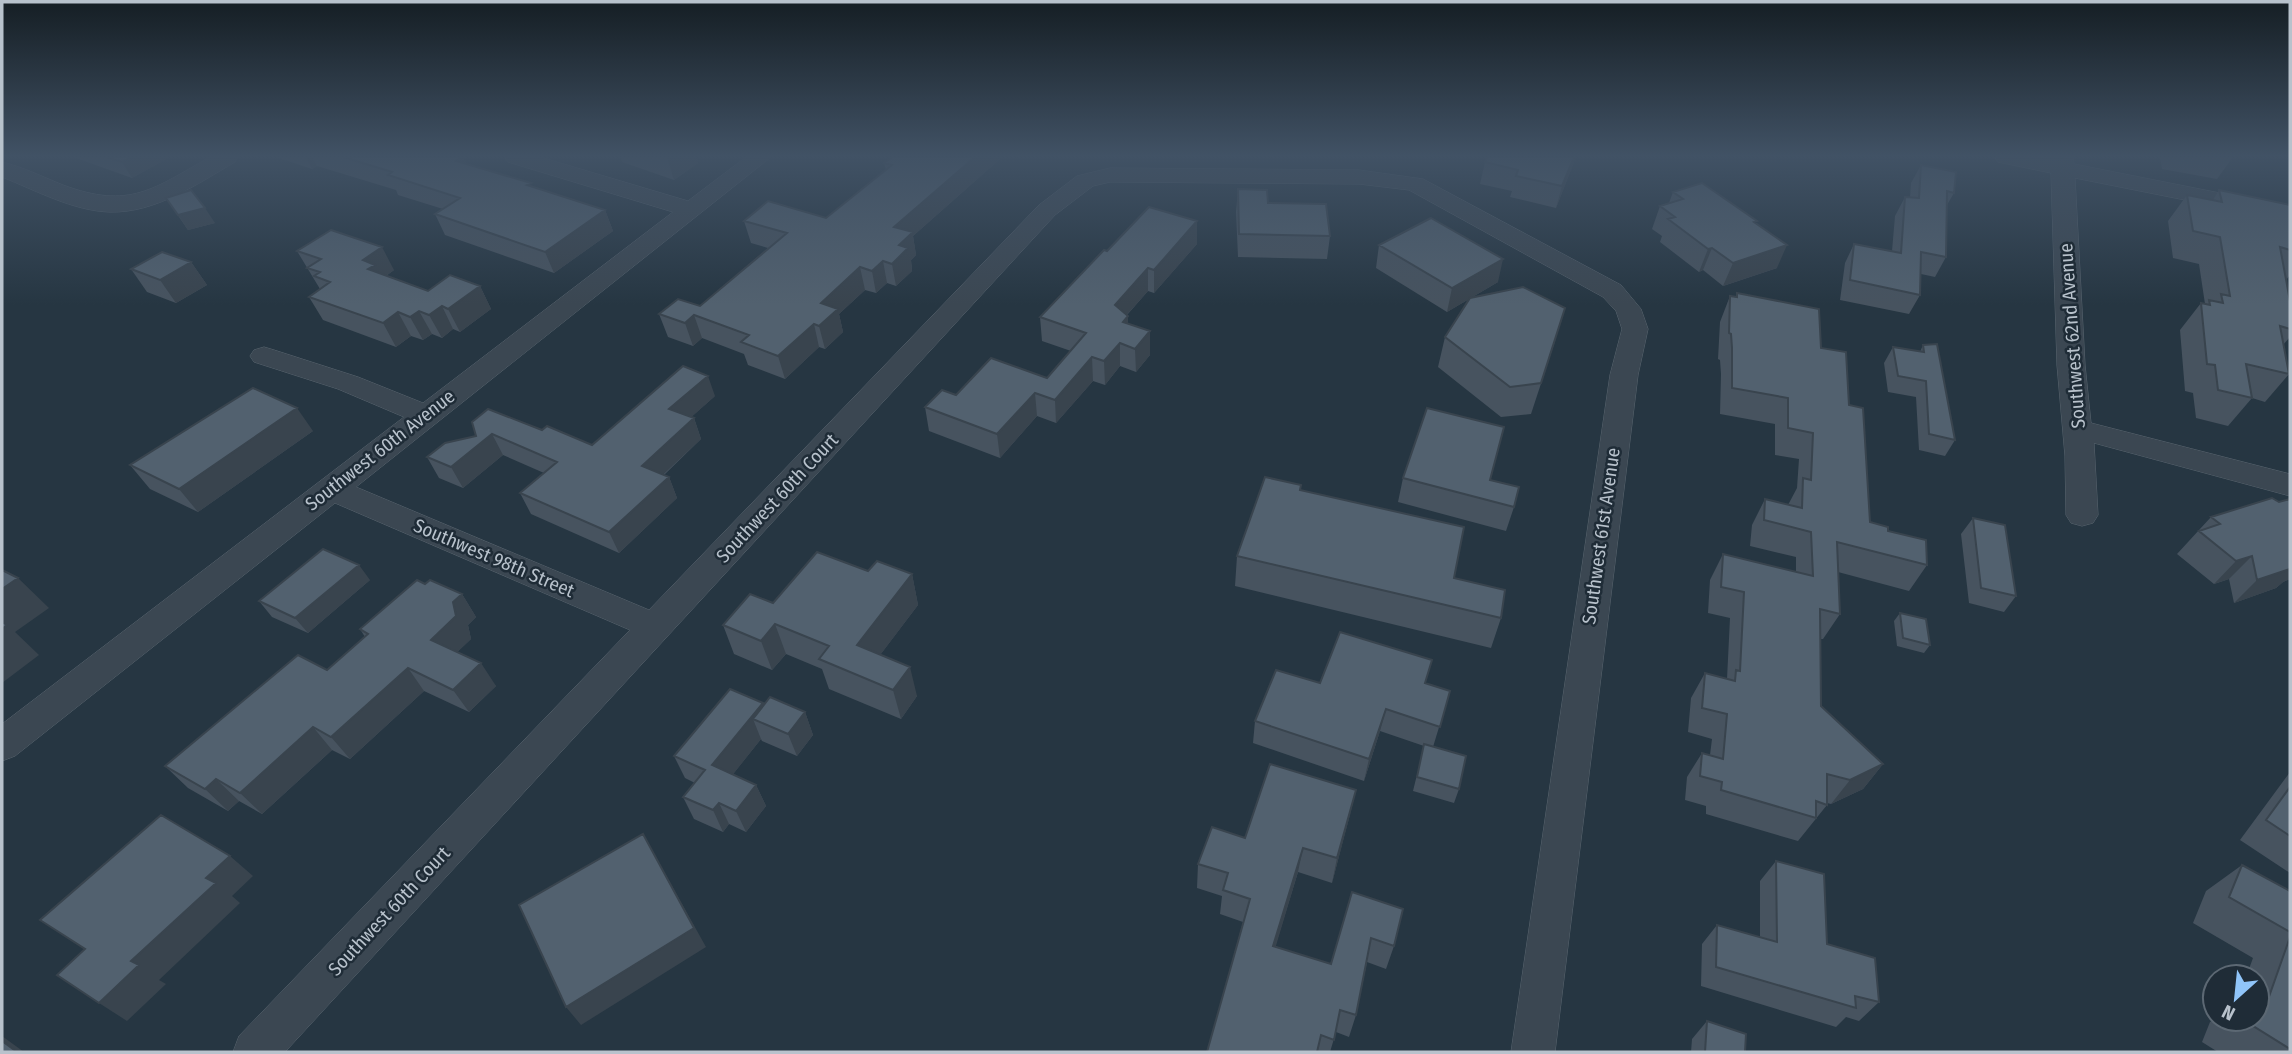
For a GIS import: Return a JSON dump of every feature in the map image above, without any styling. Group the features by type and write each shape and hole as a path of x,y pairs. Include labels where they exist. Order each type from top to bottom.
{"street":[{"path":"678,206 691,210"},
{"name":"Southwest 60th Avenue","path":"2,745 696,206"},
{"name":"Southwest 60th Court","path":"255,1052 1053,206"},
{"name":"Southwest 61st Avenue","path":"1459,206 1598,283 1628,309 1635,329 1623,375 1533,1052"},
{"name":"Southwest 62nd Avenue","path":"2064,206 2071,365 2082,515"},
{"path":"2255,206 2290,214"},
{"path":"264,356 348,383 425,415"},
{"path":"2077,429 2290,485"},
{"name":"Southwest 98th Street","path":"331,489 656,627"}],"building":[{"path":"172,206 205,208 178,215"},
{"path":"447,206 593,206 605,210 545,252 435,214"},
{"path":"762,206 786,206 826,218 841,206 918,206 894,227 913,232 899,245 908,248 892,264 883,261 872,271 860,267 821,303 838,309 819,326 814,324 778,356 741,342 749,335 694,315 685,323 659,314 678,299 700,306 787,233 744,221"},
{"path":"1238,206 1326,206 1330,236 1239,234"},
{"path":"1660,206 1736,206 1787,245 1733,263 1712,248 1708,249 1668,219 1675,217"},
{"path":"1904,206 1947,206 1946,257 1921,252 1920,295 1850,280 1854,244 1901,253"},
{"path":"2189,206 2290,206 2290,250 2280,247 2290,301 2290,329 2280,326 2289,374 2246,364 2252,398 2218,390 2215,365 2207,364 2201,303 2210,305 2209,300 2223,303 2221,294 2230,296 2220,237 2193,231"},
{"path":"1149,207 1197,221 1154,270 1148,268 1115,305 1128,316 1123,322 1150,331 1135,349 1120,343 1104,361 1092,357 1055,400 1035,393 997,434 925,407 942,390 956,395 991,358 1047,378 1086,333 1040,317"},
{"path":"1431,218 1503,259 1452,288 1379,245"},
{"path":"331,230 382,247 363,260 375,265 368,269 428,291 450,275 480,286 448,309 442,306 429,315 419,311 410,317 398,312 383,323 309,297 330,282 314,276 320,272 307,268 321,259 297,251"},
{"path":"162,252 191,262 160,280 131,269"},
{"path":"1523,287 1565,308 1541,383 1510,387 1445,337 1470,298"},
{"path":"1737,293 1819,309 1821,348 1846,352 1849,405 1863,408 1870,522 1888,527 1888,531 1926,540 1927,565 1837,542 1840,614 1820,609 1821,706 1883,764 1850,780 1827,774 1827,805 1816,801 1816,818 1721,790 1722,782 1700,776 1702,753 1723,759 1727,714 1702,708 1705,673 1735,681 1736,670 1740,671 1744,592 1721,587 1723,554 1813,576 1811,532 1764,520 1765,499 1802,508 1803,478 1811,480 1813,433 1788,428 1788,398 1732,388 1730,296 1737,297"},
{"path":"1937,344 1955,440 1929,434 1926,381 1898,376 1893,347 1924,352 1923,345"},
{"path":"683,366 708,376 669,409 694,418 642,466 669,477 609,532 520,493 557,462 492,434 451,467 427,457 445,443 476,436 472,422 488,409 542,430 547,426 592,445"},
{"path":"253,388 297,408 179,489 130,465"},
{"path":"1427,408 1504,427 1490,480 1519,487 1514,507 1403,478"},
{"path":"1265,477 1301,485 1300,490 1464,527 1454,578 1505,590 1501,618 1237,556"},
{"path":"2272,498 2279,502 2290,499 2290,569 2257,580 2252,556 2236,561 2199,531 2220,524 2211,517"},
{"path":"1973,518 2005,525 2016,596 1981,588"},
{"path":"323,549 359,565 295,618 259,601"},
{"path":"817,552 868,571 877,561 912,574 857,645 910,667 893,690 819,659 829,646 775,624 761,641 723,625 750,594 773,603"},
{"path":"2,570 18,578 2,589"},
{"path":"417,580 425,584 430,580 462,594 453,602 456,616 431,640 481,663 453,690 408,668 331,737 313,727 240,793 216,779 205,789 165,766 298,655 327,670 368,634 360,629"},
{"path":"1900,613 1926,619 1930,645 1903,638"},
{"path":"1340,632 1432,660 1425,683 1450,691 1440,727 1386,709 1369,759 1255,721 1276,670 1320,683"},
{"path":"730,689 763,703 712,765 756,785 736,811 719,803 713,810 683,797 705,770 674,756"},
{"path":"770,697 805,712 788,734 753,719"},
{"path":"1424,744 1466,756 1459,789 1417,777"},
{"path":"1270,764 1356,790 1337,858 1303,848 1273,946 1331,964 1352,892 1403,909 1394,946 1371,938 1356,1015 1340,1010 1334,1040 1321,1035 1317,1052 1207,1052 1250,899 1223,890 1228,873 1198,864 1212,827 1245,838"},
{"path":"2290,787 2290,836 2266,820"},
{"path":"161,815 230,856 206,878 216,883 131,961 139,965 99,1003 57,975 85,949 40,920"},
{"path":"643,834 694,928 566,1007 519,905"},
{"path":"1776,861 1824,874 1827,944 1875,958 1879,1002 1855,996 1856,1008 1716,967 1717,925 1777,942"},
{"path":"2242,865 2290,891 2290,932 2229,897"},
{"path":"2290,937 2290,1049 2264,1033 2271,1033 2271,991"},
{"path":"1707,1021 1746,1034 1745,1052 1705,1052"},
{"path":"2,1041 17,1052 2,1052"}]}
